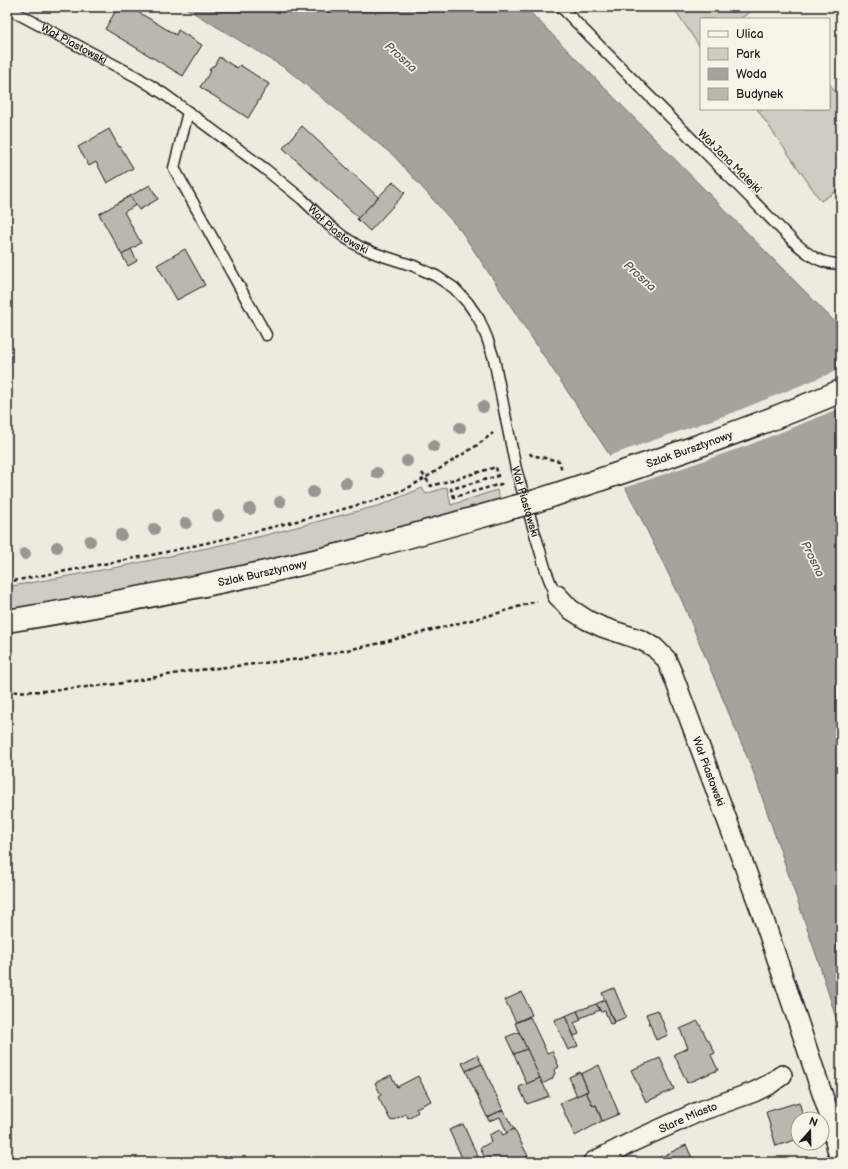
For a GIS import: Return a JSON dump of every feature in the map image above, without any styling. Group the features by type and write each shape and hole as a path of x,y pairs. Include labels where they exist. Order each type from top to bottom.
{"main road":[{"name":"Szlak Bursztynowy","path":"7,621 93,607 196,587 302,564 393,541 508,500 536,501 585,485 750,427 841,391"}],"street":[{"name":"Wał Piastowski","path":"557,595 570,609 587,620 602,627 641,640 654,647 666,659 761,911 829,1114 840,1162"},
{"name":"Stare Miasto","path":"593,1162 634,1141 698,1112 754,1092 770,1084 782,1075"}],"lane":[{"name":"Wał Jana Matejki","path":"561,7 793,241 809,255 821,261 841,264"},
{"name":"Wał Piastowski","path":"7,8 136,77 164,94 265,169 302,199 330,226 344,237 365,249 414,266 436,276 454,288 468,303 479,319 487,338 494,360 516,469 546,571 557,595"},
{"path":"188,112 174,168 266,335"}],"path":[{"path":"7,582 156,554 233,537 376,500 406,489 425,478 476,446 506,423"},
{"path":"529,450 531,455 559,461 563,474"},
{"path":"422,473 431,486 496,468 498,476 451,489 454,497 501,484 508,500"},
{"path":"7,692 44,691 117,684 190,671 269,663 309,657 372,645 495,614 557,595"}],"green space":[{"path":"673,7 757,7 741,18 700,18 700,47"},
{"path":"830,84 841,100 841,188 821,201 758,110 830,110"},
{"path":"447,487 451,505 497,490 500,499 421,523 282,557 125,590 7,609 7,587 124,566 262,536 381,505 422,488 426,494"}],"water":[{"name":"Prosna","path":"184,7 525,7 836,323 841,331 841,1034 819,963 753,771 682,601 609,454 461,231 394,156 285,68"}],"pier":[{"path":"841,369 841,408 749,445 624,488 608,456 732,413"}],"building":[{"path":"118,7 130,7 176,35 178,30 202,45 183,76 105,29"},
{"path":"219,57 237,68 240,65 269,84 248,118 200,87 211,71 209,70 212,66 214,66"},
{"path":"302,126 378,197 359,218 283,148"},
{"path":"109,129 133,168 107,183 96,162 89,166 78,147"},
{"path":"393,182 405,193 370,231 357,219"},
{"path":"150,185 158,199 139,210 130,196"},
{"path":"130,196 136,205 124,212 141,243 122,255 99,214"},
{"path":"131,249 137,261 128,266 122,255"},
{"path":"185,249 205,285 177,300 157,265"},
{"path":"614,988 626,1017 614,1022 602,993"},
{"path":"522,992 532,1015 516,1022 505,1000"},
{"path":"605,1000 614,1023 610,1024 605,1011 601,1012 596,1004"},
{"path":"596,1004 600,1010 580,1018 577,1011"},
{"path":"658,1010 668,1035 656,1040 646,1014"},
{"path":"577,1011 581,1020 574,1023 579,1034 574,1036 565,1016"},
{"path":"565,1016 578,1046 568,1050 554,1020"},
{"path":"530,1017 547,1053 552,1051 559,1067 554,1070 555,1073 552,1079 542,1084 515,1023"},
{"path":"698,1021 715,1053 711,1055 718,1070 687,1083 674,1054 688,1048 680,1029"},
{"path":"519,1032 527,1049 514,1054 506,1037"},
{"path":"527,1049 540,1078 527,1084 514,1054"},
{"path":"477,1055 482,1064 466,1071 462,1063"},
{"path":"660,1058 674,1089 646,1102 631,1070"},
{"path":"482,1064 503,1110 487,1117 466,1071"},
{"path":"599,1065 619,1114 602,1121 596,1105 593,1106 586,1092 588,1091 581,1074"},
{"path":"580,1072 588,1091 577,1096 569,1077"},
{"path":"391,1075 397,1087 418,1076 431,1101 416,1108 418,1112 408,1118 406,1114 391,1121 378,1097 381,1095 375,1083"},
{"path":"540,1078 549,1096 527,1104 519,1087"},
{"path":"586,1092 593,1106 596,1105 602,1121 575,1136 560,1103"},
{"path":"799,1102 802,1111 790,1111 790,1142 776,1146 766,1112"},
{"path":"503,1110 514,1129 507,1133 500,1117 489,1121 487,1117"},
{"path":"463,1124 481,1162 464,1162 449,1130"},
{"path":"514,1129 528,1156 517,1162 487,1162 480,1148 491,1142 489,1135 500,1130 503,1135"},
{"path":"686,1145 694,1162 658,1162 657,1159"}]}
